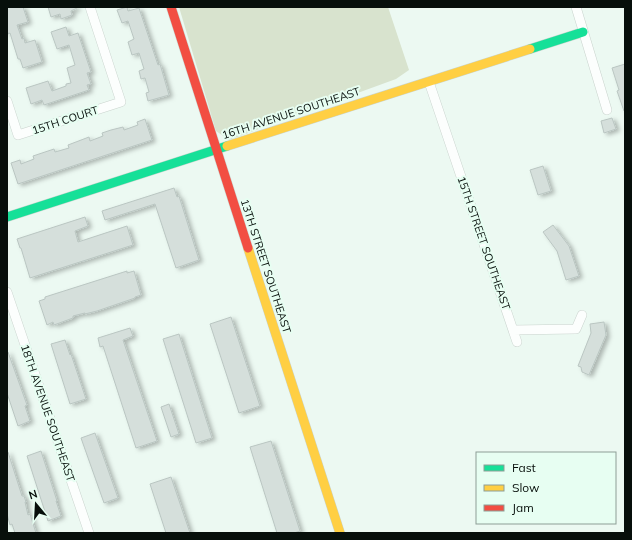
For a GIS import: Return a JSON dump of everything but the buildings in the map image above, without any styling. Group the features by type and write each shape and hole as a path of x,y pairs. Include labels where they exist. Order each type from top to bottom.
{"street":[{"name":"15TH COURT","path":"7,101 18,135 121,102 90,7"},
{"name":"13TH STREET SOUTHEAST","path":"171,7 340,533"},
{"path":"576,7 607,110"},
{"name":"16TH AVENUE SOUTHEAST","path":"7,217 583,32"},
{"name":"15TH STREET SOUTHEAST","path":"429,82 517,342"},
{"name":"18TH AVENUE SOUTHEAST","path":"7,292 89,533"},
{"path":"513,330 576,329 582,315"}],"green space":[{"path":"179,7 388,7 409,70 396,79 229,140 216,131"}],"traffic: fast":[{"path":"530,49 583,32"},
{"path":"7,217 227,146"}],"traffic: slow":[{"path":"227,146 530,49"},
{"path":"248,248 340,533"}],"traffic: jam":[{"path":"171,7 248,248"}]}
